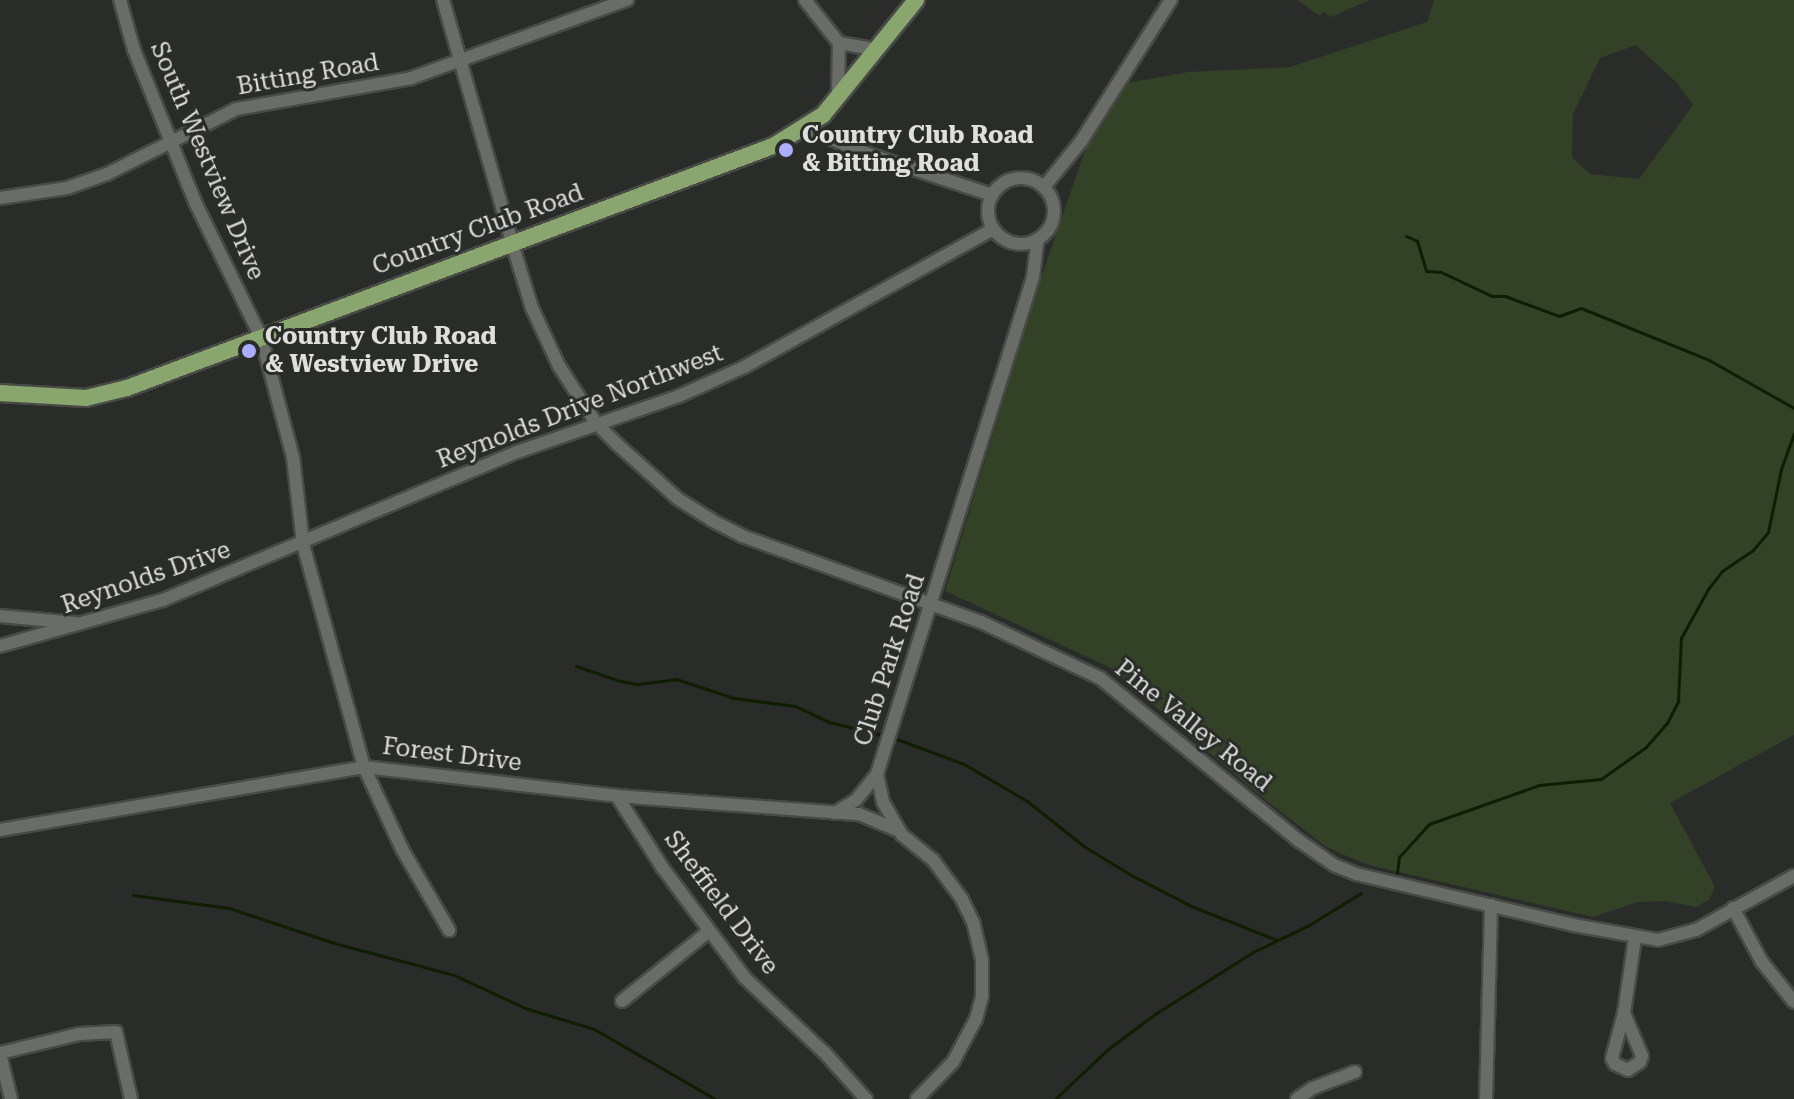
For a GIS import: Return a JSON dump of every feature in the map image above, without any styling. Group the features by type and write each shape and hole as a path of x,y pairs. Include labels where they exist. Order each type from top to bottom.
{"main road":[{"name":"Country Club Road","path":"0,393 86,398 127,388 773,146 806,128 837,100 916,0"}],"street":[{"name":"Pine Valley Road","path":"443,0 512,243 544,336 596,423 678,499 742,536 932,603 1067,660 1100,678 1298,840 1334,865 1382,881 1635,938 1658,940 1678,937 1794,876"},
{"name":"Bitting Road","path":"0,198 67,188 107,174 236,109 411,78 627,0"},
{"path":"805,0 839,43 837,100"},
{"path":"1044,187 1082,140 1171,0"},
{"name":"South Westview Drive","path":"122,2 134,50 196,204 261,337 293,457 303,544 364,767 402,849 449,930"},
{"path":"839,43 877,50"},
{"path":"806,128 862,152 992,195"},
{"path":"1019,177 1030,178 1044,187 1053,201 1055,212 1053,223 1038,239 1029,243 1009,242 993,229 988,212 992,195 999,186 1019,177"},
{"name":"Reynolds Drive Northwest","path":"303,544 461,474 596,423 679,396 744,367 993,229"},
{"name":"Club Park Road","path":"917,1099 953,1062 976,1019 982,996 982,960 974,924 962,899 933,860 900,832 883,802 877,774 1033,277 1038,239"},
{"name":"Reynolds Drive","path":"0,646 163,600 303,544"},
{"path":"0,616 83,623"},
{"name":"Forest Drive","path":"0,830 364,767 617,796 867,815 900,832"},
{"path":"835,813 856,800 877,774"},
{"name":"Sheffield Drive","path":"617,796 662,867 745,978 825,1053 866,1099"},
{"path":"1486,1099 1491,905"},
{"path":"1733,908 1762,962 1794,1002"},
{"path":"622,1001 709,931"},
{"path":"1624,1013 1635,938"},
{"path":"11,1099 0,1054 79,1034 116,1032 131,1099"},
{"path":"1297,1099 1313,1088 1355,1072"}],"green space":[{"path":"1297,0 1370,0 1331,17 1323,12 1320,16"},
{"path":"1434,0 1794,0 1794,735 1670,803 1715,887 1709,900 1696,907 1665,901 1638,902 1593,917 1369,865 1344,855 1325,846 1254,791 1109,667 945,591 1039,284 1084,153 1127,83 1188,72 1290,67 1427,22","holes":["1636,45 1677,83 1693,105 1639,179 1590,174 1572,157 1573,114 1600,58"]}],"waterway":[{"path":"1406,236 1417,241 1426,271 1441,272 1492,296 1505,296 1559,316 1581,308 1709,360 1794,408"},
{"path":"1397,873 1399,857 1429,824 1539,785 1601,779 1646,747 1667,723 1678,701 1681,638 1708,589 1722,571 1753,550 1768,532 1781,469 1794,433"},
{"path":"576,666 637,684 676,679 734,698 795,706 829,722 883,735"},
{"path":"894,738 964,764 1027,801 1085,847 1131,875 1191,906 1277,940"},
{"path":"1055,1099 1108,1049 1155,1014 1253,952 1309,925 1361,893"},
{"path":"133,895 229,908 334,943 454,975 525,1008 594,1029 715,1099"}],"place":[{"name":"Country Club Road & Bitting Road","path":"786,150"},
{"name":"Country Club Road & Westview Drive","path":"249,351"}]}
